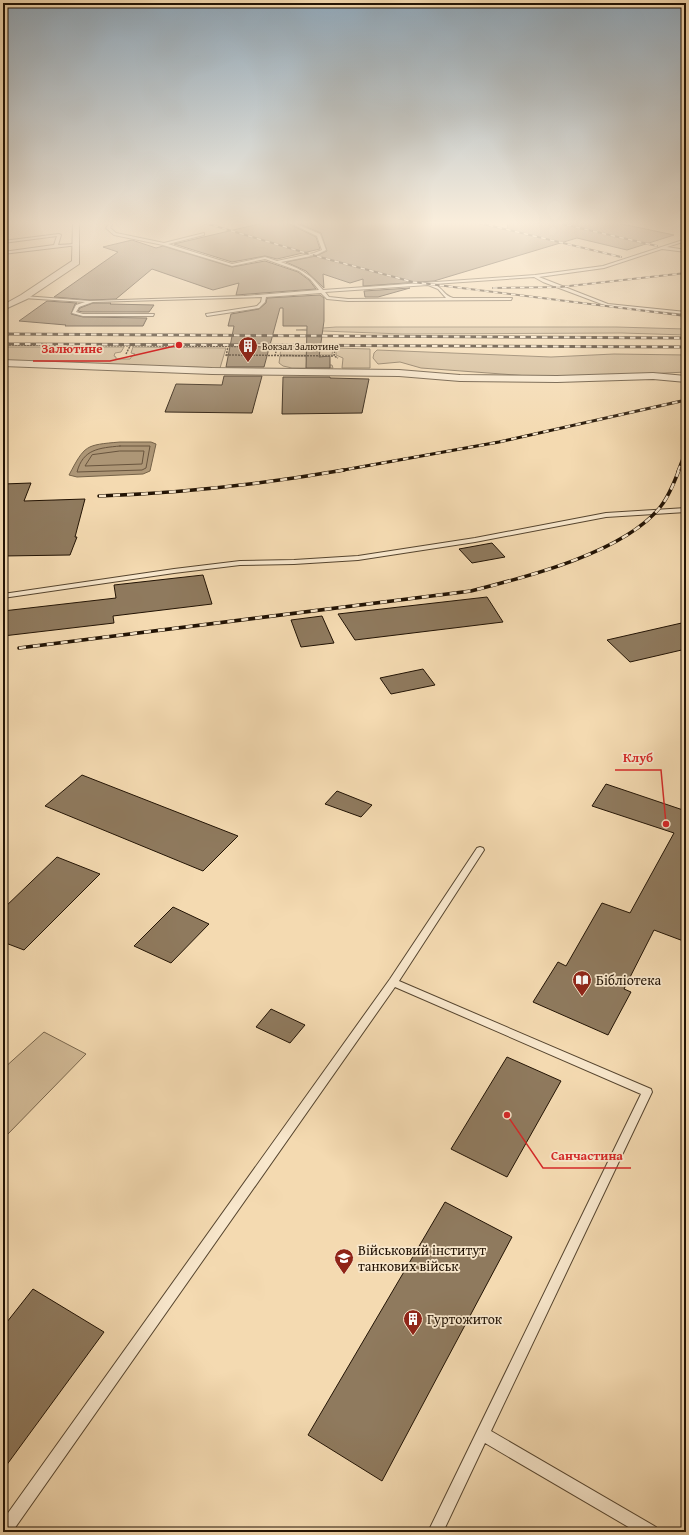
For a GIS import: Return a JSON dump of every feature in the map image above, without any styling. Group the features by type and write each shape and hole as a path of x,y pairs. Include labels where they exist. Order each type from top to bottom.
{"street":[{"path":"3,308 28,295"},
{"path":"3,363 212,371 398,374 460,378 557,379 676,376 686,379"}],"lane":[{"path":"24,297 93,301 284,295"},
{"path":"325,295 328,298 348,300 510,299"},
{"path":"444,295 446,297 455,300"},
{"path":"581,295 607,304 686,313"},
{"path":"207,315 258,306 263,302 264,296"},
{"path":"93,301 77,306 74,313 83,315 153,315"},
{"path":"3,596 240,563 294,562 358,558 475,540 606,515 686,510"},
{"path":"3,1532 393,982 480,850"},
{"path":"393,982 647,1092 435,1532"},
{"path":"482,1433 651,1532"}],"path":[{"path":"3,345 335,347 334,356"},
{"path":"126,354 130,346"},
{"path":"251,356 254,346"},
{"path":"226,355 334,356 339,359 337,372"}],"shaded area":[{"path":"336,327 616,327 686,329 686,335 622,333 402,334 296,330"},
{"path":"3,347 124,347 121,352 115,353 114,356 116,359 130,359 135,354 131,353 133,347 226,348 220,368 3,361"},
{"path":"281,348 333,348 332,355 280,355"},
{"path":"336,348 370,349 370,368 342,368 343,358 336,355"},
{"path":"377,350 551,357 614,354 686,355 686,372 566,378 542,377 421,368 400,362 378,364 373,358 374,353"},
{"path":"280,356 306,356 307,365 332,365 333,368 292,368 283,366 279,363"},
{"path":"44,1032 86,1054 6,1136 3,1135 3,1069"}],"water":[{"path":"120,442 151,442 156,444 150,471 143,474 77,477 69,475 87,448 100,444"}],"building":[{"path":"57,295 121,295 116,299 90,300 54,297"},
{"path":"320,295 324,298 324,321 319,357 330,356 330,368 306,368 307,326 283,326 283,308 280,308 264,367 226,367 234,326 228,326 231,314 259,309 266,303 267,298"},
{"path":"365,295 386,295 378,297 365,297"},
{"path":"47,301 77,303 75,304 71,314 83,317 147,318 143,326 65,326 66,325 19,321"},
{"path":"93,303 154,305 149,312 78,311 80,308"},
{"path":"224,376 262,376 252,413 165,412 176,384 222,385"},
{"path":"283,377 369,379 362,413 282,414"},
{"path":"31,483 24,501 85,499 75,537 77,537 70,555 3,556 3,484"},
{"path":"492,543 505,557 472,563 459,549"},
{"path":"203,575 212,604 113,616 114,623 3,636 3,611 116,598 114,585"},
{"path":"487,597 503,622 355,640 338,614"},
{"path":"322,616 334,643 301,647 291,620"},
{"path":"686,622 686,649 630,662 607,640"},
{"path":"423,669 435,685 391,694 380,678"},
{"path":"82,775 238,836 203,871 45,806"},
{"path":"606,784 686,811 686,942 654,930 624,989 631,992 608,1035 533,1002 558,962 566,966 602,903 630,913 674,833 592,806"},
{"path":"337,791 372,805 361,817 325,804"},
{"path":"57,857 100,874 24,950 3,942 3,909"},
{"path":"173,907 209,924 171,963 134,946"},
{"path":"271,1009 305,1025 290,1043 256,1027"},
{"path":"507,1057 561,1081 507,1177 451,1149"},
{"name":"Гуртожиток","path":"445,1202 512,1237 382,1481 308,1435"},
{"path":"33,1289 104,1332 3,1470 3,1327"}],"railway":[{"path":"514,295 686,316"},
{"path":"3,334 686,338"},
{"path":"3,344 686,347"},
{"path":"339,471 499,442 686,400"},
{"path":"678,471 686,450"},
{"path":"339,471 344,470"},
{"path":"19,648 471,591 494,585 574,560 624,537 645,522 661,506 669,494 679,470"},
{"path":"99,496 161,493 222,487 283,480 339,471"}],"place":[{"name":"Залютине","path":"179,345"},
{"name":"Вокзал Залютине","path":"248,363"},
{"name":"Клуб","path":"666,824"},
{"name":"Бібліотека","path":"582,997"},
{"name":"Санчастина","path":"507,1115"},
{"name":"Військовий інститут танкових військ","path":"344,1275"},
{"name":"Гуртожиток","path":"413,1336"}]}
